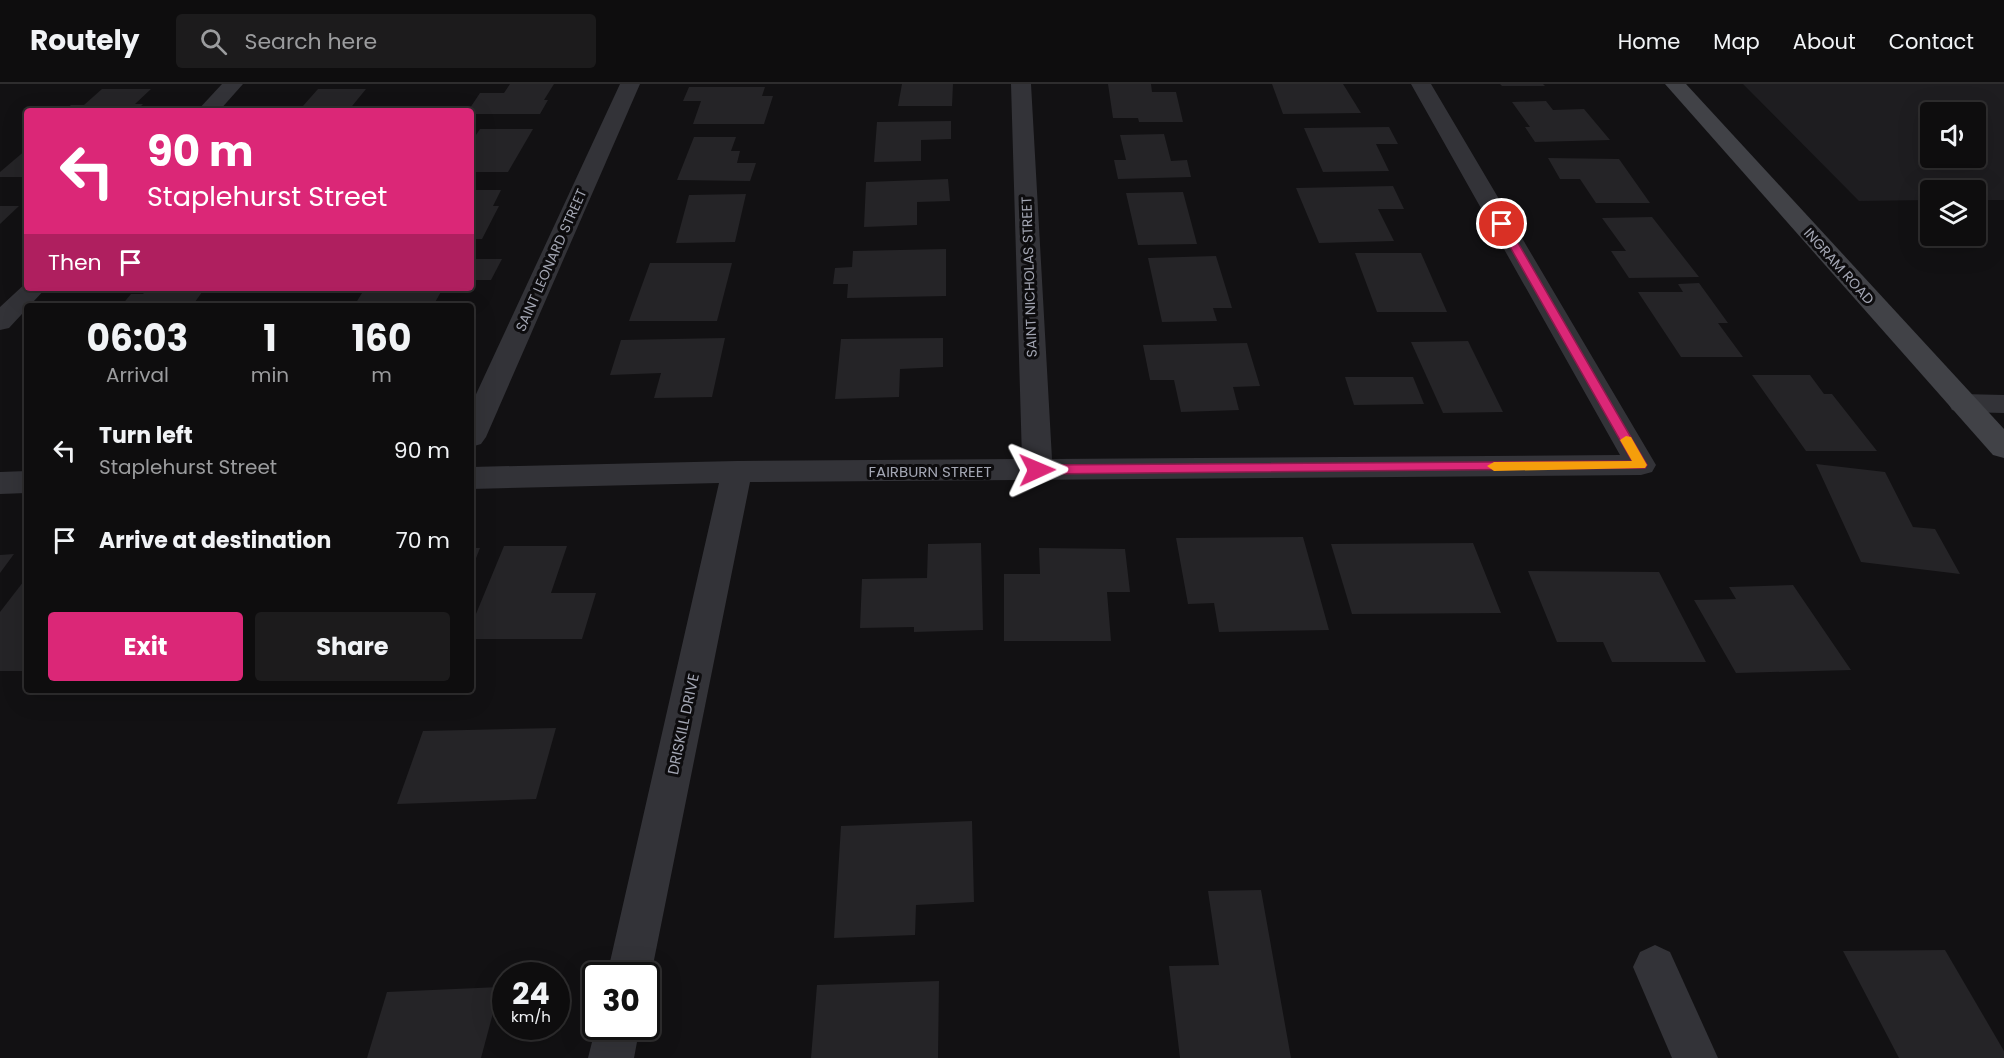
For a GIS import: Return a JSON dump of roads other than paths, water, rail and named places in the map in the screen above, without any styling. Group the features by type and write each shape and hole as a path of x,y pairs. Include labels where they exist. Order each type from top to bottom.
{"street":[{"path":"210,108 233,84"},
{"name":"SAINT LEONARD STREET","path":"474,430 630,84"},
{"name":"SAINT NICHOLAS STREET","path":"1021,84 1037,470"},
{"name":"FAIRBURN STREET","path":"474,478 736,472 1641,465 1421,84"},
{"name":"INGRAM ROAD","path":"1675,84 2004,448"},
{"path":"0,322 30,291"},
{"path":"1962,403 2004,404"},
{"name":"DRISKILL DRIVE","path":"632,962 736,472"},
{"path":"0,483 24,483"},
{"path":"1655,967 1695,1058"},
{"path":"611,1058 615,1040"}]}
